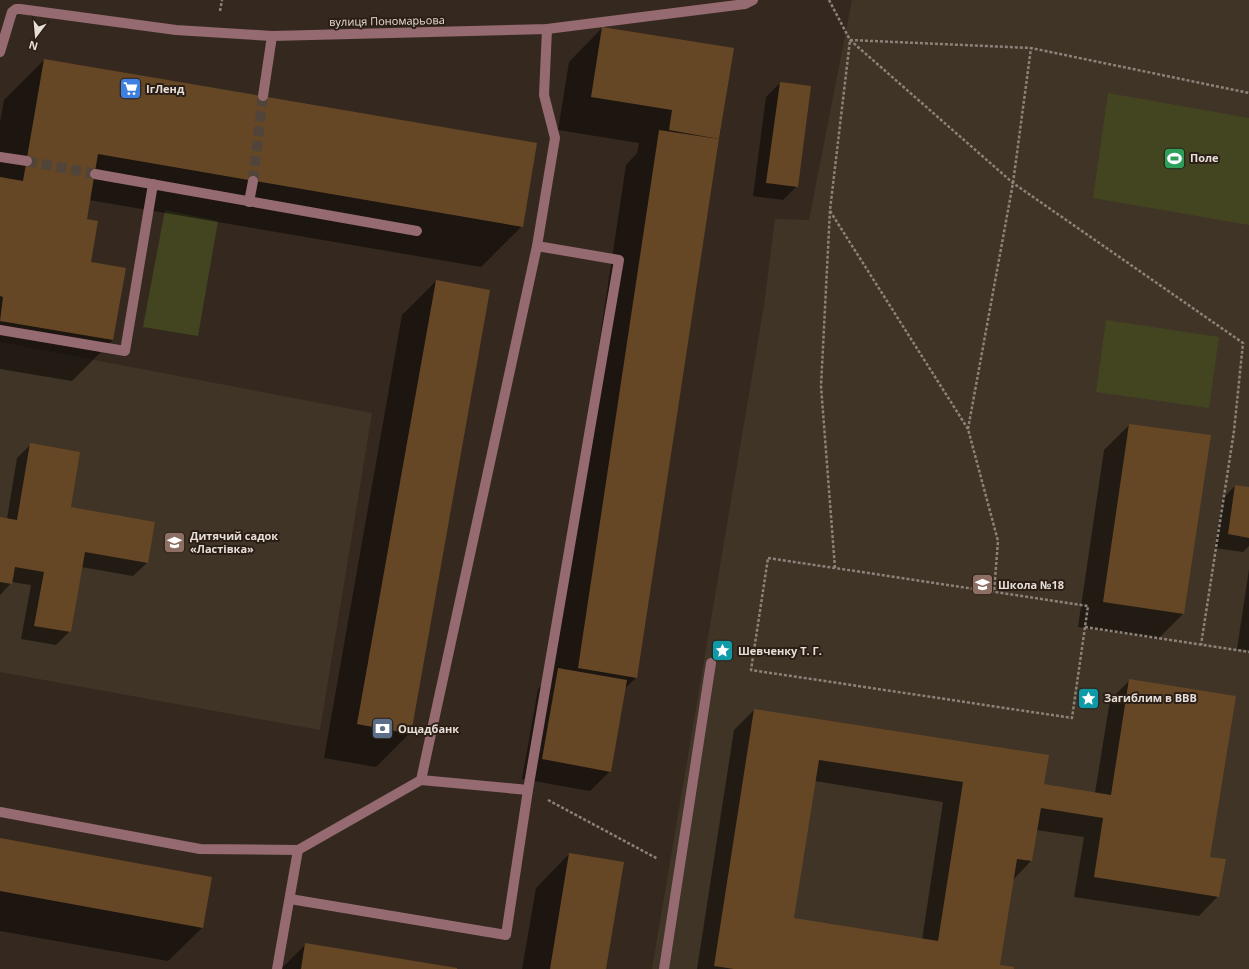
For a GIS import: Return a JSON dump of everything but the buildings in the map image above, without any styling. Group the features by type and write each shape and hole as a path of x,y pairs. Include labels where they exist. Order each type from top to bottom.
{"street":[{"name":"вулиця Пономарьова","path":"22,4 176,30 272,36 547,30 745,4 753,0"},
{"path":"0,52 12,12 22,4"},
{"path":"422,780 537,246 555,138 544,95 547,30"},
{"path":"264,96 272,36"},
{"path":"0,157 27,161"},
{"path":"95,174 417,231"},
{"path":"249,202 253,180"},
{"path":"0,330 125,351 153,184"},
{"path":"290,899 506,935 528,790 619,260 537,246"},
{"path":"664,969 678,869 711,663"},
{"path":"0,812 200,849 298,850 422,780 528,790"},
{"path":"277,969 298,850"}],"path":[{"path":"829,0 850,40 1013,183 1243,343 1234,431 1201,644"},
{"path":"850,40 1031,48 1249,93"},
{"path":"835,568 821,386 830,210 850,40"},
{"path":"968,429 1013,183 1031,48"},
{"path":"830,210 968,429 998,541 994,592"},
{"path":"768,558 835,568 1088,606 1072,718 751,670 768,558"},
{"path":"1085,627 1249,652"},
{"path":"528,790 592,822 678,869"}],"shaded area":[{"name":"Школа №18","path":"852,0 1249,0 1249,969 652,969 764,305 775,219 809,220"},
{"name":"Дитячий садок «Ластівка»","path":"0,342 372,413 320,730 0,672"}],"green space":[{"name":"Поле","path":"1108,93 1249,118 1249,225 1093,198"},
{"path":"165,210 218,221 198,336 143,327"},
{"path":"1106,320 1219,337 1209,408 1096,392"}],"tunnel":[{"path":"253,181 263,96"},
{"path":"27,161 95,174"}],"place":[{"name":"ІгЛенд","path":"130,89"},
{"name":"Поле","path":"1174,158"},
{"name":"Дитячий садок «Ластівка»","path":"175,542"},
{"name":"Школа №18","path":"983,585"},
{"name":"Шевченку Т. Г.","path":"723,651"},
{"name":"Загиблим в ВВВ","path":"1088,698"},
{"name":"Ощадбанк","path":"383,729"}]}
